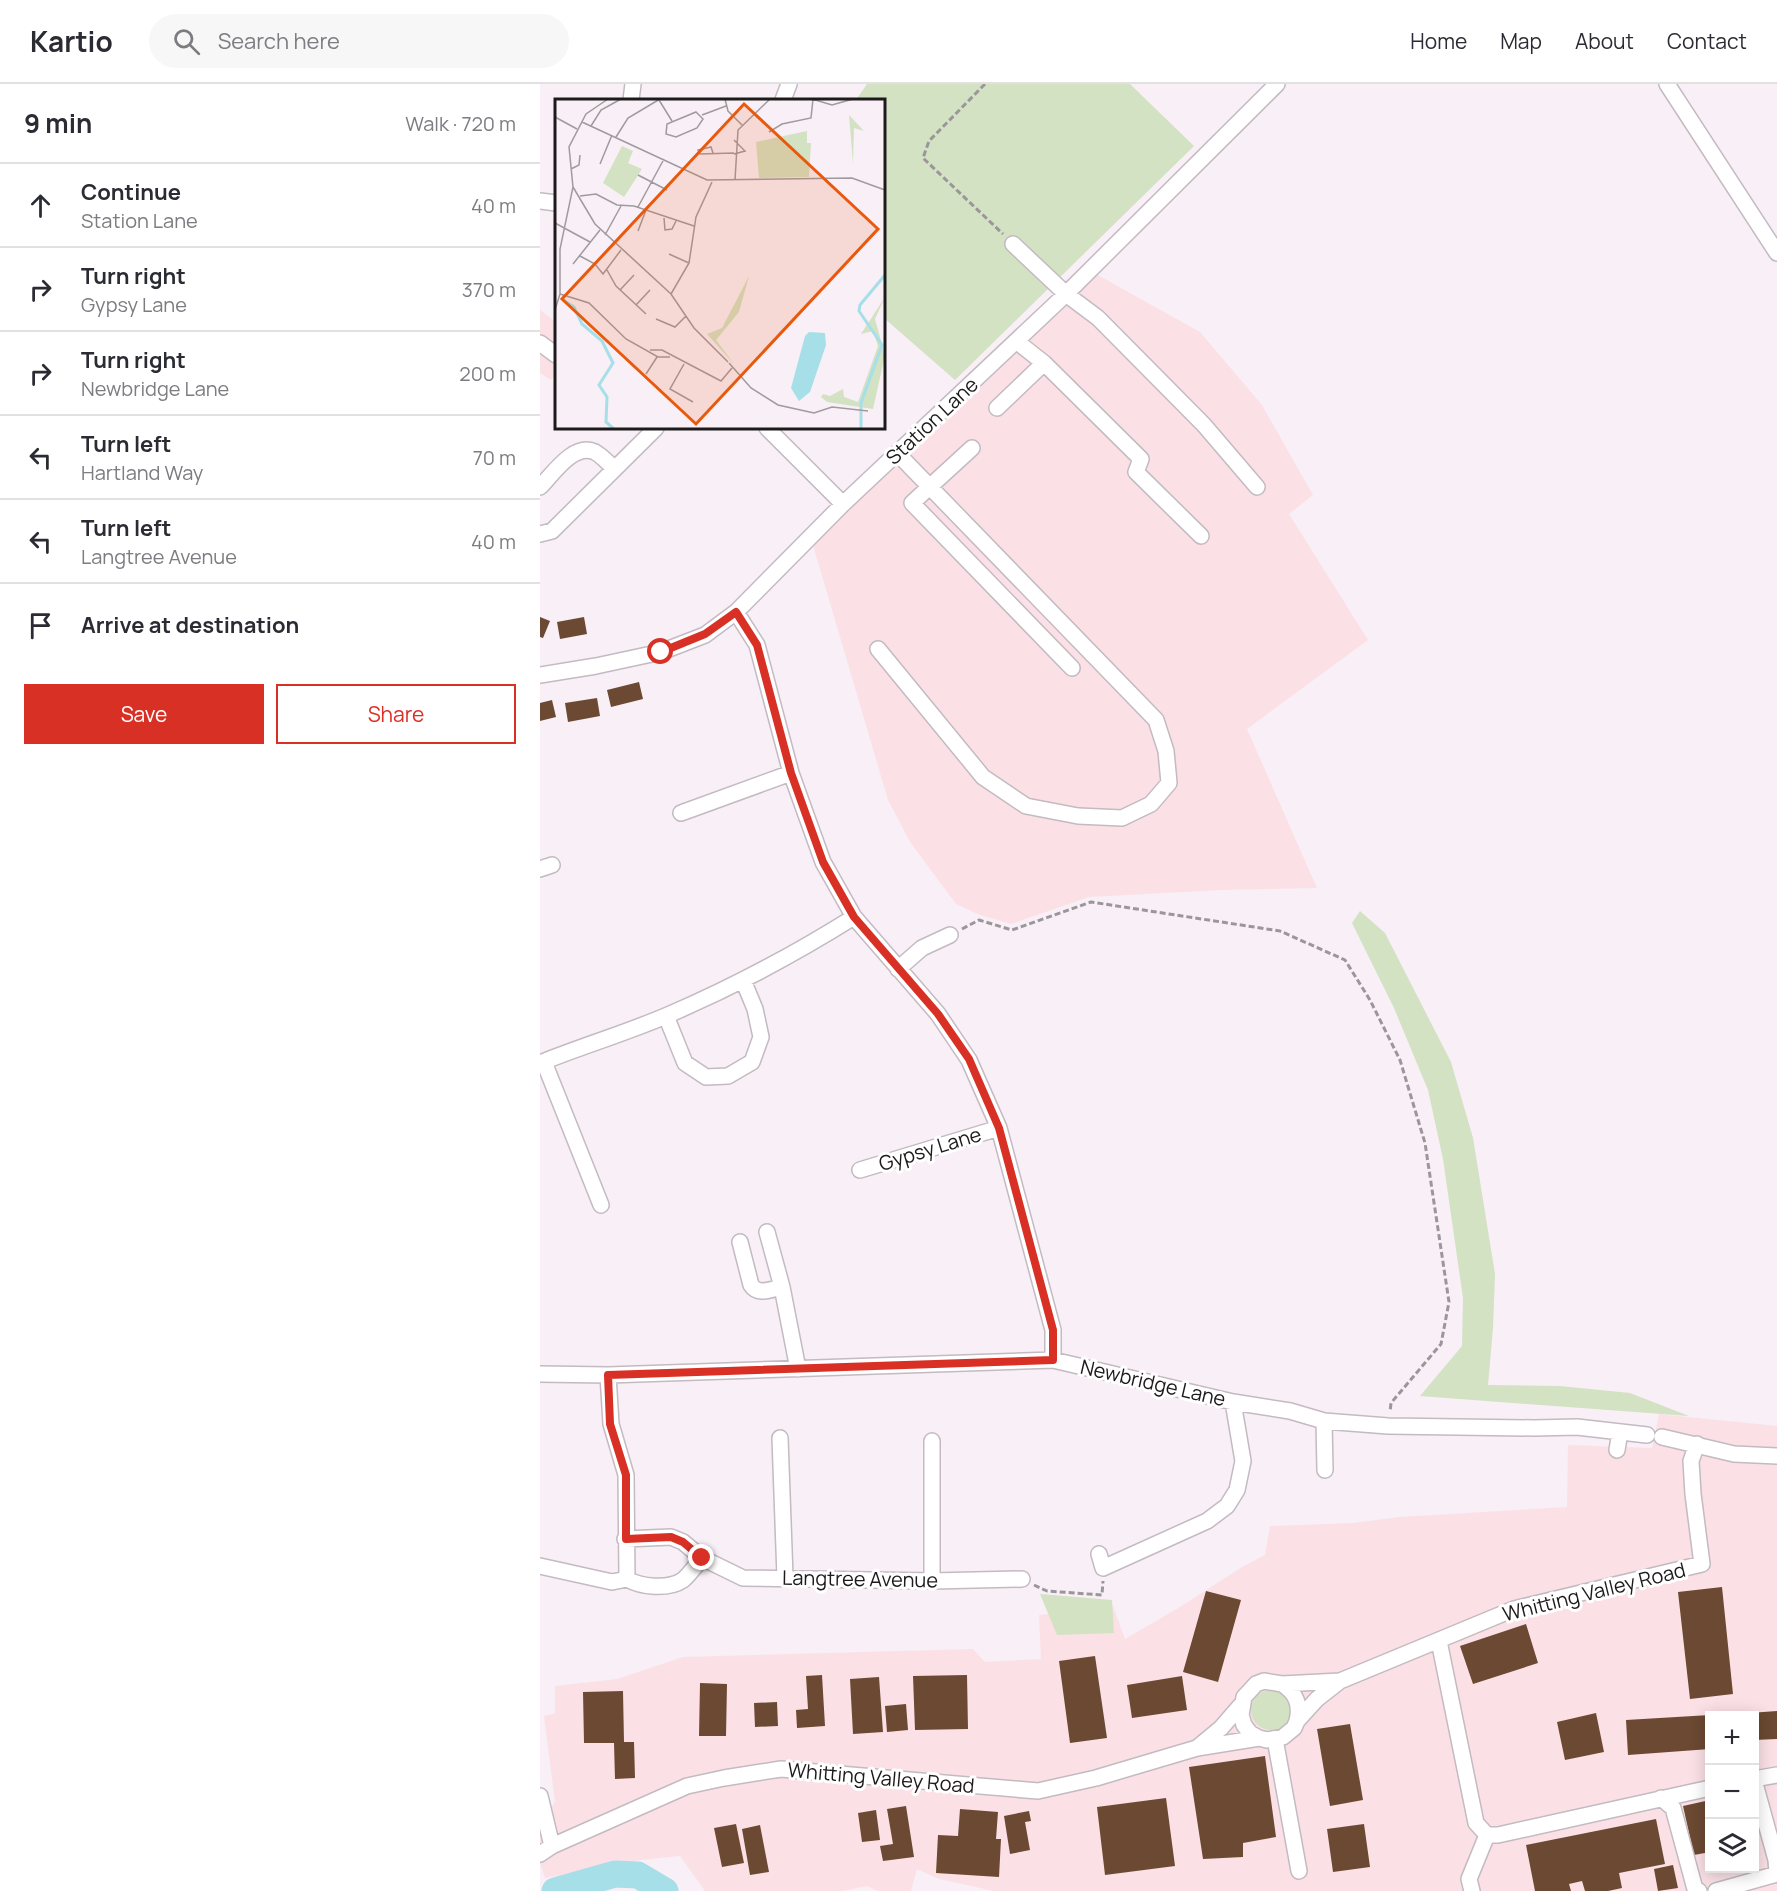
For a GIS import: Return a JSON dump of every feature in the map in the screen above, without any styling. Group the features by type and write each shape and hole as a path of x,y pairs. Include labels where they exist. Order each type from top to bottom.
{"street":[{"path":"632,99 633,84"},
{"path":"783,99 789,84"},
{"name":"Station Lane","path":"540,675 661,652 705,634 736,612 843,504 1066,294 1277,84"},
{"path":"1667,84 1777,253"},
{"path":"540,201 555,203"},
{"path":"1013,244 1066,294 1098,318 1204,424 1257,487"},
{"path":"1016,341 1044,363 1141,459 1136,472 1201,536"},
{"path":"540,343 555,354"},
{"path":"997,408 1044,363"},
{"path":"540,534 552,531 655,429"},
{"path":"768,429 843,504"},
{"path":"972,448 912,503 1072,668"},
{"path":"540,487 574,453 586,450 596,453 614,468"},
{"path":"878,649 983,777 1026,806 1078,816 1122,818 1151,804 1169,783 1166,751 1156,720 897,453"},
{"path":"990,584 1008,567"},
{"name":"Gypsy Lane","path":"736,612 757,645 791,773 823,862 854,917 938,1014 969,1059 999,1128 1053,1330 1053,1360"},
{"path":"681,813 791,773"},
{"path":"601,1205 542,1062 666,1016 743,980 816,941 854,917"},
{"path":"898,969 922,948 950,935"},
{"path":"666,1016 685,1063 706,1077 728,1077 752,1062 761,1037 755,1009 743,980"},
{"name":"Gypsy Lane","path":"860,1170 999,1128"},
{"path":"767,1232 782,1287 798,1369"},
{"path":"740,1242 754,1290 758,1292 782,1287"},
{"name":"Newbridge Lane","path":"540,1374 608,1375 1053,1360 1233,1402 1290,1411 1324,1421 1388,1426 1577,1427 1655,1436 1734,1454 1777,1456"},
{"path":"608,1375 610,1424 626,1475 627,1579"},
{"path":"1101,1561 1207,1521 1227,1506 1238,1490 1243,1461 1233,1402"},
{"path":"1324,1421 1325,1470"},
{"path":"1617,1450 1620,1432"},
{"path":"780,1438 785,1577"},
{"path":"932,1441 933,1581"},
{"name":"Whitting Valley Road","path":"546,1850 687,1786 781,1769 1038,1791 1152,1763 1197,1748 1259,1738 1275,1739 1289,1733 1317,1699 1340,1681 1514,1609 1702,1564 1692,1494 1691,1461 1697,1444"},
{"name":"Langtree Avenue","path":"626,1539 671,1537 683,1542 702,1558 743,1578 933,1581 1022,1579"},
{"path":"540,1566 612,1582 627,1579 636,1584 668,1586 682,1580 702,1558"},
{"path":"1439,1641 1476,1823 1487,1835 1498,1835 1705,1789"},
{"name":"Whitting Valley Road","path":"1197,1748 1221,1728 1256,1684 1264,1681 1282,1683 1340,1681"},
{"path":"1282,1683 1289,1688 1299,1704 1297,1721"},
{"path":"1241,1705 1244,1725 1259,1738"},
{"path":"1275,1739 1299,1871"},
{"path":"1759,1779 1777,1775"},
{"path":"1716,1891 1777,1874 1776,1860 1759,1795"},
{"path":"540,1797 546,1850"},
{"path":"1661,1798 1673,1808 1695,1889 1700,1891"},
{"path":"1472,1891 1469,1879 1487,1835"}],"path":[{"path":"985,84 928,141 923,158 1013,244"},
{"path":"950,935 979,920 1012,930 1091,902 1280,931 1345,960 1370,1000 1400,1060 1422,1132 1449,1302 1441,1344 1392,1403 1388,1426"},
{"path":"1022,1579 1047,1591 1102,1595 1101,1561"}],"shaded area":[{"path":"1096,274 1200,332 1262,405 1313,495 1289,514 1368,640 1247,729 1317,888 1089,897 1011,924 980,915 956,904 910,842 888,800 812,542"},
{"path":"540,310 555,321 555,374 551,380 540,373"},
{"path":"1659,1414 1777,1426 1777,1891 994,1891 939,1879 917,1869 911,1891 878,1891 867,1886 843,1891 705,1891 680,1856 641,1860 545,1878 540,1863 540,1823 555,1802 544,1716 555,1713 555,1686 617,1679 683,1657 973,1649 985,1662 1041,1659 1039,1615 1113,1606 1125,1639 1265,1555 1270,1526 1354,1523 1399,1517 1567,1507 1568,1445 1652,1448"}],"green space":[{"path":"867,84 1130,84 1194,146 955,380 885,319 885,99 857,99"},
{"path":"1360,911 1385,933 1451,1062 1473,1138 1495,1274 1488,1385 1560,1386 1630,1393 1689,1416 1420,1396 1462,1346 1463,1298 1443,1159 1428,1090 1394,1008 1352,923"},
{"path":"1040,1594 1112,1600 1114,1633 1057,1635"},
{"path":"1271,1690 1285,1696 1291,1710 1285,1724 1271,1730 1257,1724 1251,1710 1257,1696"}],"building":[{"path":"540,617 550,621 543,638 540,637"},
{"path":"584,617 587,634 560,639 557,622"},
{"path":"639,682 643,699 611,707 607,690"},
{"path":"597,698 600,716 568,722 565,703"},
{"path":"552,700 556,717 540,721 540,703"},
{"path":"1722,1587 1733,1694 1690,1699 1678,1592"},
{"path":"1206,1591 1241,1600 1218,1682 1183,1672"},
{"path":"1526,1624 1538,1663 1473,1684 1460,1646"},
{"path":"1095,1656 1107,1738 1070,1743 1059,1661"},
{"path":"822,1675 825,1726 797,1728 796,1710 808,1709 806,1676"},
{"path":"967,1675 968,1729 915,1730 913,1676"},
{"path":"1182,1676 1187,1710 1132,1718 1127,1685"},
{"path":"879,1677 883,1732 853,1734 850,1679"},
{"path":"700,1683 727,1684 726,1736 699,1736"},
{"path":"623,1691 624,1742 634,1742 635,1778 615,1779 614,1743 584,1743 583,1692"},
{"path":"777,1702 778,1726 755,1727 754,1703"},
{"path":"906,1704 908,1730 887,1732 885,1706"},
{"path":"1777,1711 1777,1739 1759,1740 1759,1712"},
{"path":"1596,1713 1604,1752 1565,1760 1557,1722"},
{"path":"1705,1715 1705,1749 1628,1755 1626,1720"},
{"path":"1350,1724 1363,1800 1330,1806 1317,1729"},
{"path":"1265,1756 1276,1837 1243,1843 1243,1857 1203,1859 1189,1767"},
{"path":"1166,1798 1175,1866 1105,1875 1097,1807"},
{"path":"1705,1801 1705,1853 1694,1855 1683,1806"},
{"path":"906,1806 914,1857 883,1861 880,1846 893,1844 887,1809"},
{"path":"960,1809 998,1812 996,1839 1001,1839 999,1877 936,1873 938,1835 958,1836"},
{"path":"876,1810 880,1840 862,1842 858,1813"},
{"path":"1029,1811 1031,1821 1025,1822 1030,1850 1010,1854 1004,1816"},
{"path":"1656,1819 1665,1864 1619,1873 1622,1888 1608,1891 1585,1891 1582,1881 1569,1884 1571,1891 1535,1891 1526,1845"},
{"path":"736,1824 744,1863 722,1867 714,1828"},
{"path":"1364,1824 1370,1867 1333,1872 1327,1829"},
{"path":"760,1825 769,1872 750,1875 742,1829"},
{"path":"1673,1865 1678,1888 1658,1891 1654,1869"}],"waterway":[{"path":"555,1891 615,1874 638,1875 665,1891"}],"route":[{"path":"661,652 705,634 736,612 757,645 791,773 823,862 854,917 938,1014 969,1059 999,1128 1053,1330 1053,1360 608,1375 610,1424 626,1475 626,1539 671,1537 683,1542 702,1558"}]}
